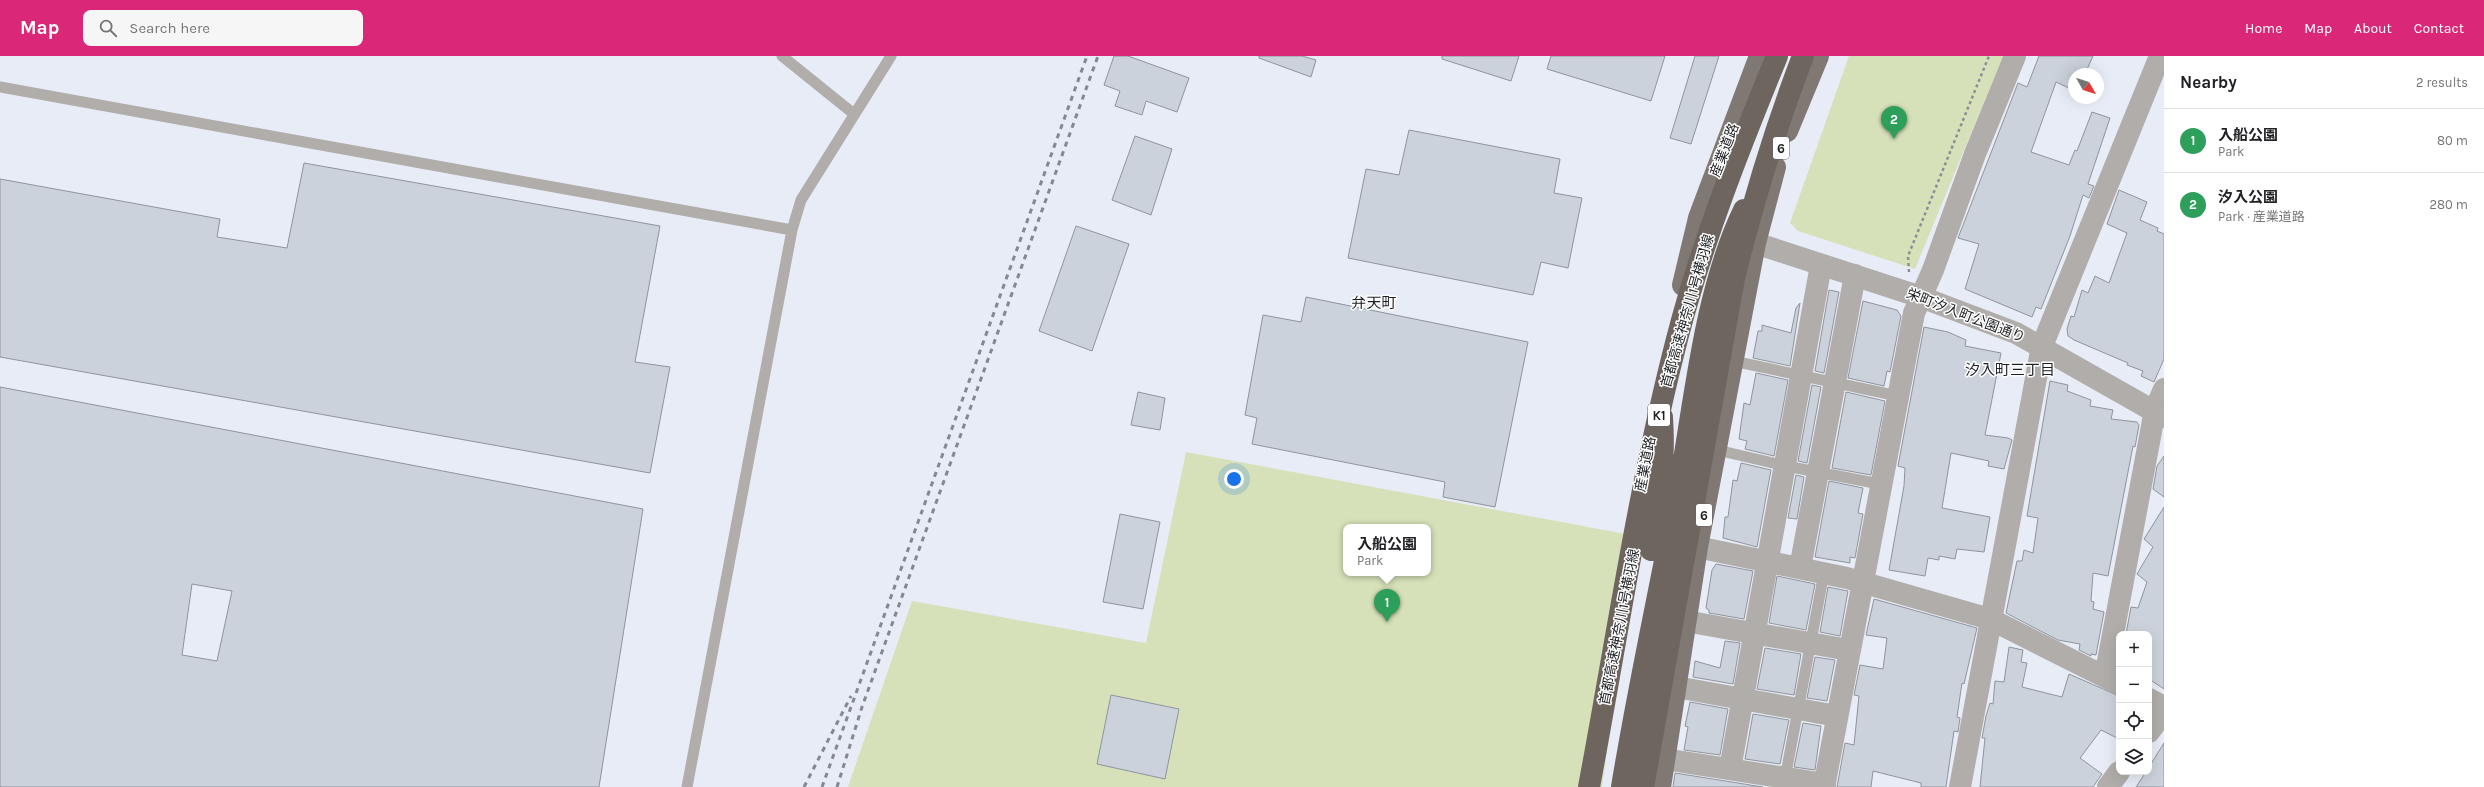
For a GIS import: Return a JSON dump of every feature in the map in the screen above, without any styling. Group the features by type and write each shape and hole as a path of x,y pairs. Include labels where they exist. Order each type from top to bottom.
{"highway":[{"name":"首都高速神奈川1号横羽線","path":"1588,787 1649,463 1677,339 1696,272 1719,203 1777,56"},
{"path":"1643,787 1734,278 1750,214 1769,150 1803,56"},
{"path":"1607,787 1623,739 1681,477 1698,371 1717,288 1743,213 1790,120"},
{"path":"1622,787 1623,739 1661,493 1663,461 1660,390"}],"main road":[{"name":"産業道路","path":"1588,787 1631,535 1660,390 1699,218 1760,56"},
{"name":"6","path":"1660,787 1697,546 1717,450 1755,243 1778,156 1790,120 1818,56"}],"street":[{"path":"1664,759 1825,785 1849,650 1864,582 1880,484 1914,313 1922,297 1975,154 2015,56"},
{"path":"1960,787 1990,619 2042,346 2160,56"},
{"name":"栄町汐入町公園通り","path":"1755,243 1922,297 2016,333 2042,346 2160,413"},
{"path":"1730,769 1741,700 1769,562 1822,264"},
{"path":"1800,568 1856,275"},
{"path":"1697,546 1864,582 1990,619 2112,680 2164,389"},
{"path":"1685,621 1849,650"},
{"path":"1676,688 1837,716"},
{"path":"2152,701 2164,707"},
{"path":"2152,728 2164,712"},
{"path":"2108,787 2118,775"}],"lane":[{"path":"782,56 854,114"},
{"path":"687,787 792,230 801,200 891,56"},
{"path":"0,87 792,230"},
{"path":"1733,360 1898,396"},
{"path":"1717,450 1786,466 1880,484"},
{"path":"1785,778 1824,573"}],"path":[{"path":"1909,274 1908,256 1989,56"}],"green space":[{"path":"1849,56 2003,56 1915,269 1798,231 1790,223"},
{"path":"1186,452 1636,536 1602,787 848,787 912,601 1146,643"}],"building":[{"path":"1114,56 1128,56 1189,78 1177,112 1146,101 1142,115 1115,106 1120,91 1104,85"},
{"path":"1259,56 1302,56 1316,60 1311,77 1259,58"},
{"path":"1442,56 1519,56 1511,81 1442,59"},
{"path":"1551,56 1665,56 1651,101 1547,69"},
{"path":"1695,56 1719,56 1691,144 1670,138"},
{"path":"2039,56 2093,56 2088,68 2068,68 2068,88 2056,82 2031,152 2069,165 2075,150 2077,151 2092,112 2110,118 2088,184 2094,186 2089,198 2083,195 2070,236 2041,309 2036,307 2032,317 1965,289 1979,244 1958,238 2018,83 2027,87"},
{"path":"1409,130 1560,159 1554,193 1582,198 1568,268 1541,262 1533,295 1348,258 1366,169 1399,175"},
{"path":"1135,136 1172,149 1151,215 1112,200"},
{"path":"304,163 660,226 635,362 670,367 650,473 0,357 0,179 220,219 217,237 287,248"},
{"path":"2119,190 2147,202 2140,220 2158,228 2157,231 2164,234 2164,359 2154,382 2141,376 2143,371 2127,365 2128,363 2068,336 2067,329 2071,316 2074,317 2082,290 2088,293 2095,276 2109,283 2127,233 2107,224"},
{"path":"1076,226 1129,244 1092,351 1039,331"},
{"path":"1829,290 1839,292 1824,373 1815,371"},
{"path":"1306,297 1528,342 1495,507 1443,497 1445,482 1252,444 1257,418 1245,415 1263,315 1301,322"},
{"path":"1863,301 1897,310 1901,316 1890,372 1887,371 1884,386 1848,378"},
{"path":"1800,303 1790,366 1753,358 1758,331 1762,331 1762,325 1791,333 1796,308"},
{"path":"1924,327 1948,332 1966,340 1965,346 2001,353 1985,435 2008,438 2012,440 2004,469 1988,466 1989,461 1951,453 1942,508 1990,517 1984,552 1957,549 1955,559 1939,556 1939,560 1928,558 1925,576 1889,570 1904,486 1905,468 1898,466"},
{"path":"1756,373 1788,380 1774,456 1745,449 1747,441 1739,439 1744,403 1750,405"},
{"path":"2050,381 2068,385 2067,391 2091,400 2090,406 2113,410 2111,419 2137,422 2139,425 2135,447 2133,446 2108,576 2093,573 2091,601 2094,602 2093,609 2104,612 2096,655 2091,654 2091,656 2079,650 2080,644 2058,640 2006,613 2017,561 2022,561 2024,550 2033,553 2038,518 2027,516"},
{"path":"1812,385 1821,387 1807,463 1798,461"},
{"path":"0,387 643,509 599,787 0,787","holes":["192,584 232,591 217,661 182,655"]},
{"path":"1138,392 1165,398 1160,430 1131,425"},
{"path":"1846,392 1885,401 1871,475 1832,468"},
{"path":"2164,456 2164,497 2153,489 2157,466"},
{"path":"1741,463 1771,470 1757,547 1723,538 1725,517 1728,517 1733,480 1737,481"},
{"path":"1796,475 1804,477 1797,519 1788,518"},
{"path":"1829,481 1863,488 1858,513 1863,514 1855,558 1850,557 1850,563 1815,557"},
{"path":"2164,507 2164,689 2152,681 2152,631 2127,631 2131,607 2138,608 2147,582 2137,574 2153,547 2144,539"},
{"path":"1120,514 1160,522 1143,609 1103,602"},
{"path":"1716,564 1753,571 1744,619 1709,613 1709,610 1706,608 1712,570"},
{"path":"1777,576 1815,584 1806,630 1769,623"},
{"path":"1828,587 1848,591 1840,636 1820,632"},
{"path":"1874,599 1977,628 1964,684 1962,683 1957,717 1960,718 1958,732 1954,731 1946,787 1921,787 1921,783 1873,771 1871,787 1837,787 1845,743 1854,745 1859,696 1854,695 1860,665 1883,669 1887,638 1866,635"},
{"path":"1725,641 1740,643 1733,684 1693,677 1695,661 1720,668"},
{"path":"2009,647 2023,650 2021,662 2027,663 2022,687 2062,697 2069,674 2116,695 2116,738 2101,730 2080,758 2102,774 2093,787 1980,787 1985,738 1982,738 1986,716 1990,703 1993,704 1995,681 2004,682"},
{"path":"1765,648 1801,654 1794,695 1757,689"},
{"path":"1815,657 1835,660 1827,701 1807,698"},
{"path":"1111,695 1179,709 1165,779 1097,764"},
{"path":"1690,702 1728,709 1720,755 1684,750 1688,727 1685,726"},
{"path":"1753,714 1789,720 1780,764 1745,759"},
{"path":"1803,723 1821,726 1815,770 1794,767"},
{"path":"2164,743 2164,787 2136,787 2144,775 2152,775 2152,762"},
{"path":"1675,773 1763,787 1673,787"}],"railway":[{"path":"822,787 1087,56"},
{"path":"837,787 862,707 1098,56"},
{"path":"804,787 851,696"}],"place":[{"name":"汐入公園","path":"1894,139"},
{"name":"入船公園","path":"1387,622"}],"district":[{"name":"弁天町","path":"1374,303"},
{"name":"汐入町三丁目","path":"2010,370"}]}
